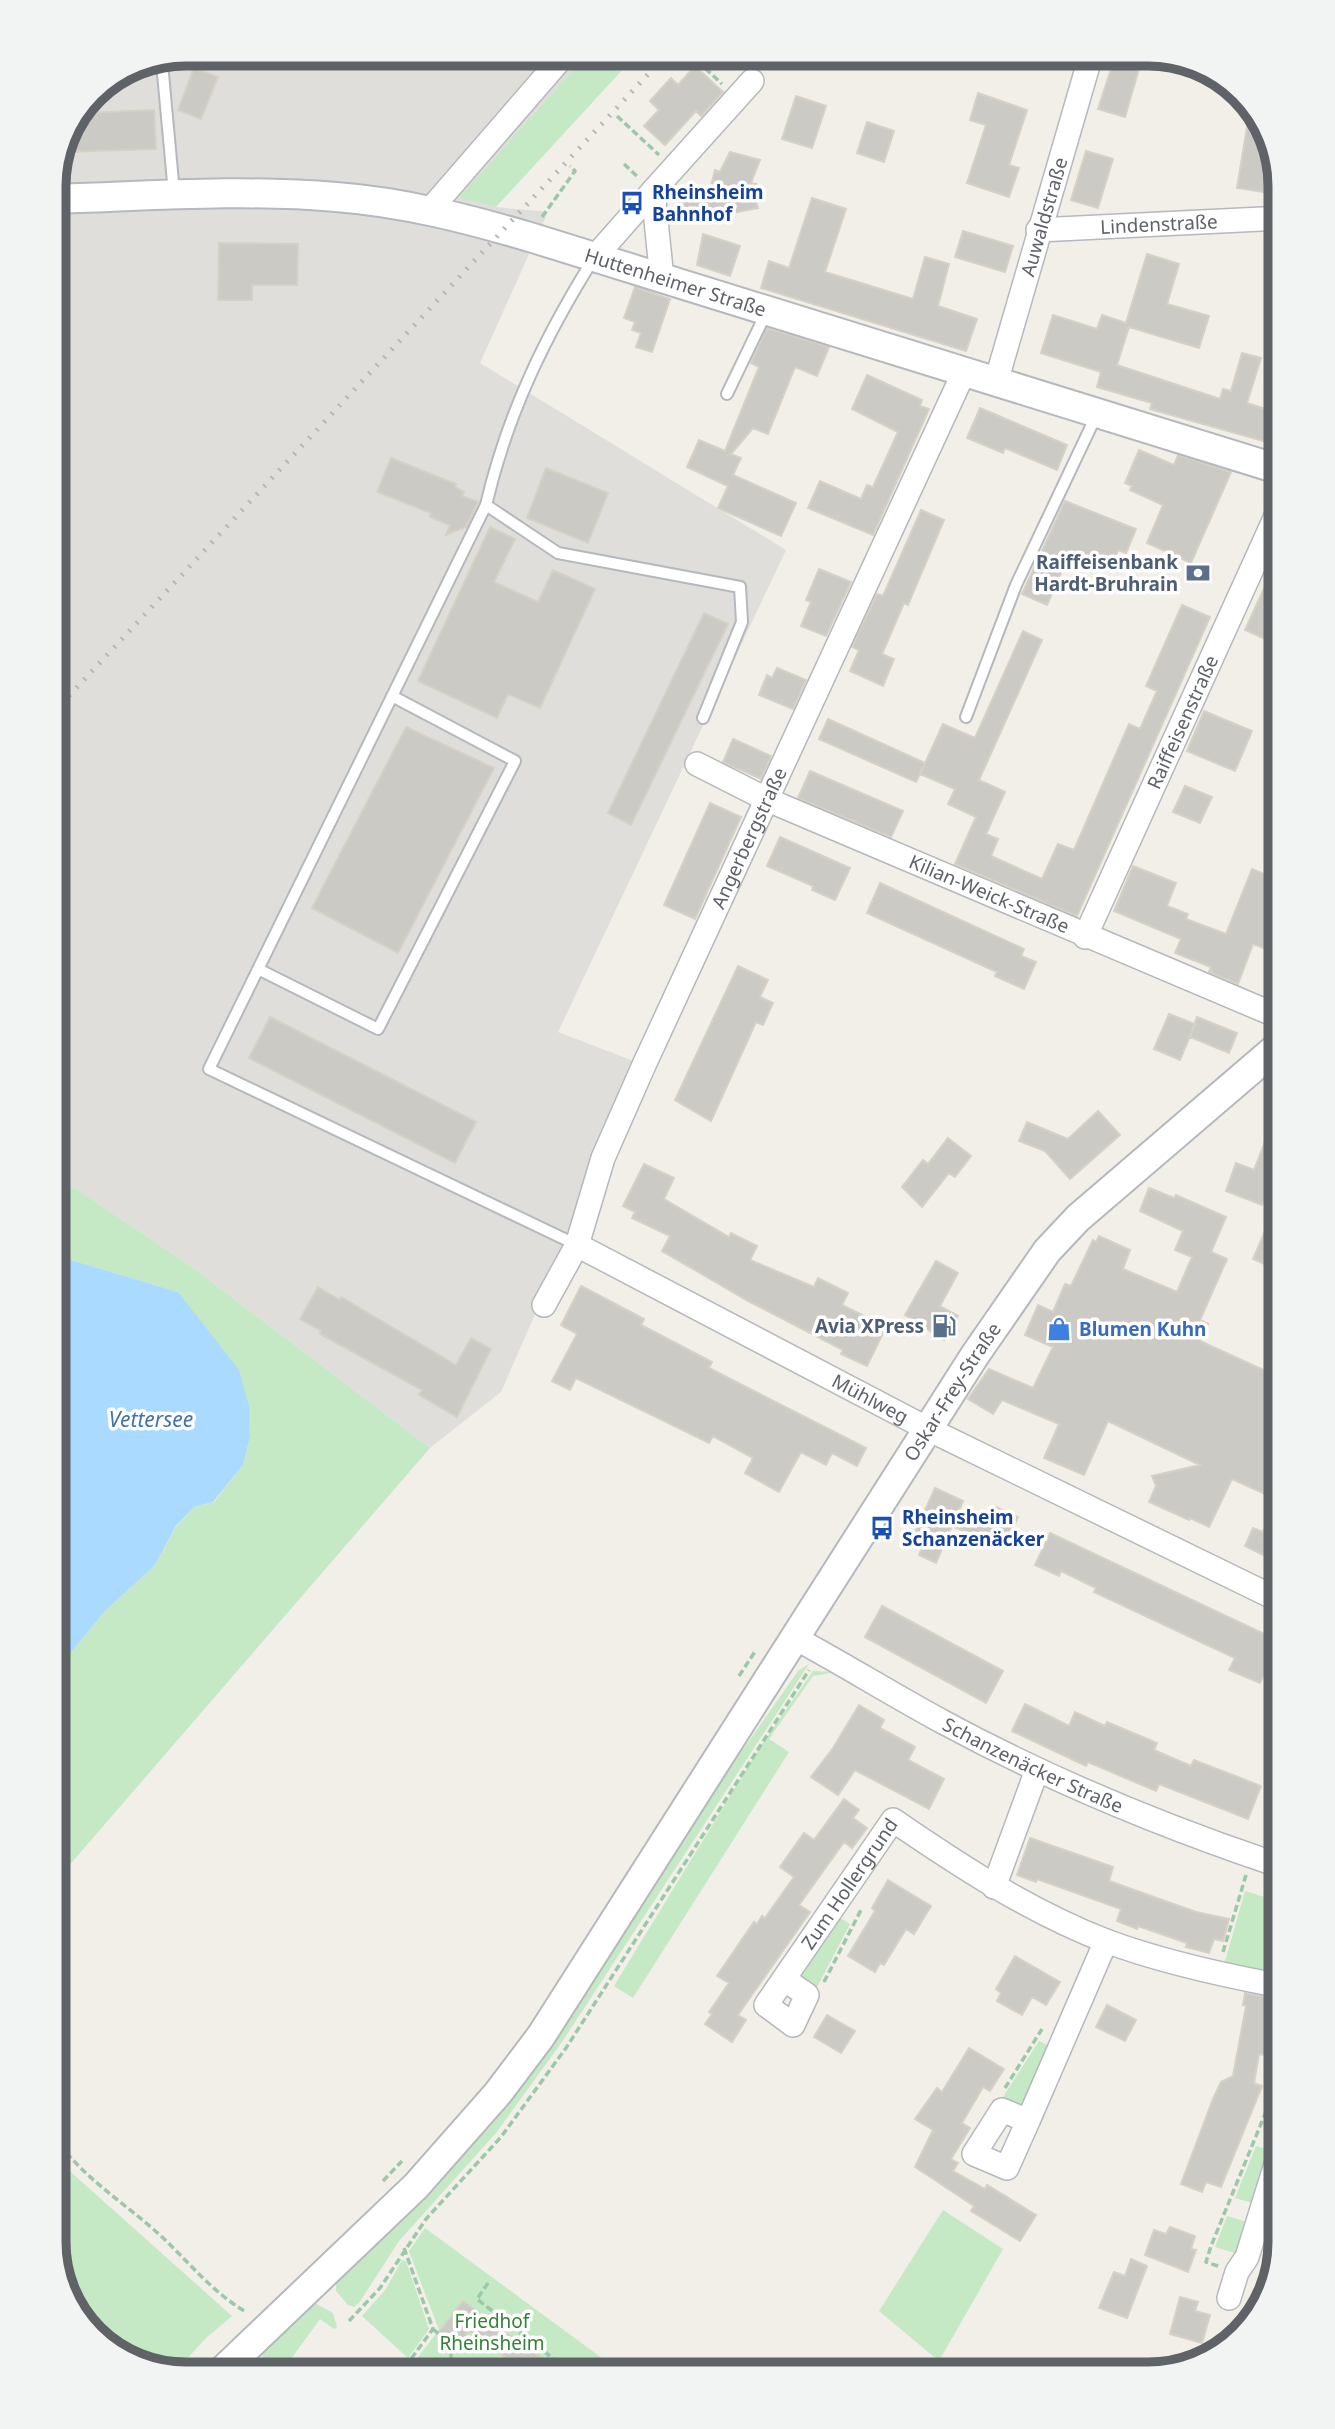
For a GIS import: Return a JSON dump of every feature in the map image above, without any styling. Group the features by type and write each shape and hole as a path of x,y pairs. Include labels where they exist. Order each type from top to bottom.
{"street":[{"path":"429,211 554,66"},
{"name":"Auwaldstraße","path":"996,382 1087,67"},
{"path":"594,258 744,89"},
{"path":"653,191 662,279"},
{"name":"Huttenheimer Straße","path":"67,199 174,195 336,197 429,211 503,229 1268,466"},
{"name":"Lindenstraße","path":"1038,230 1268,219"},
{"name":"Angerbergstraße","path":"544,1305 577,1245 603,1158 964,373"},
{"name":"Raiffeisenstraße","path":"1085,937 1268,534"},
{"name":"Kilian-Weick-Straße","path":"698,764 768,800 1085,937 1268,1012"},
{"name":"Oskar-Frey-Straße","path":"215,2362 416,2186 498,2093 571,1992 928,1429 1047,1251 1078,1218 1183,1125 1268,1055"},
{"name":"Mühlweg","path":"577,1245 928,1429 1268,1595"},
{"name":"Schanzenäcker Straße","path":"795,1638 944,1723 1037,1770 1105,1801 1268,1862"},
{"path":"994,1887 1037,1770"},
{"name":"Zum Hollergrund","path":"784,1979 893,1820 994,1887 1106,1941 1217,1974 1268,1984"},
{"path":"1028,2121 1002,2110 974,2154 1007,2168 1028,2121 1106,1941"},
{"path":"1229,2298 1237,2272 1248,2257 1268,2191"}],"lane":[{"path":"163,70 174,195"},
{"path":"577,1245 209,1069 486,505 499,449 527,377 594,258"},
{"path":"727,394 767,311"},
{"path":"966,717 1016,585 1097,414"},
{"path":"486,505 558,553 740,587 742,622 703,718"},
{"path":"258,969 378,1029 515,761 392,696"}],"path":[{"path":"709,67 744,89"},
{"path":"617,116 673,168"},
{"path":"539,221 575,171 570,166"},
{"path":"737,1679 760,1645 795,1638"},
{"path":"1217,1974 1251,1856"},
{"path":"818,1993 867,1896"},
{"path":"1002,2110 994,2107 998,2099 1048,2020"},
{"path":"1237,2272 1206,2262 1268,2107"},
{"path":"66,2153 93,2182 162,2236 223,2298 246,2312"},
{"path":"376,2188 405,2159"},
{"path":"404,2248 433,2329 451,2345 451,2362"},
{"path":"488,2284 477,2299 558,2362"},
{"path":"237,2321 256,2302"},
{"path":"409,2362 433,2329"}],"shaded area":[{"path":"576,66 460,198 496,207 548,212 480,363 786,550 558,1032 644,1065 501,1392 430,1448 188,1264 67,1182 67,179 71,156 79,134 91,114 107,96 148,73 171,68"}],"green space":[{"path":"576,66 626,66 496,207 459,198"},
{"path":"67,1182 188,1264 430,1448 66,1869 66,1658 104,1612 155,1565 176,1527 194,1507 214,1502 243,1465 250,1437 249,1406 178,1292 66,1257"},
{"path":"809,1664 562,2042 496,2133 399,2241 359,2303 354,2307 348,2305 336,2291 336,2277 371,2244 749,1741 798,1671"},
{"path":"813,1671 836,1672 813,1676 769,1739 789,1752 633,1998 614,1986 760,1747"},
{"path":"1245,1891 1268,1898 1268,1980 1222,1972"},
{"path":"837,1916 850,1924 815,1991 795,1977"},
{"path":"1039,2041 1051,2047 1024,2110 1001,2100"},
{"path":"1256,2146 1268,2150 1268,2164 1256,2204 1235,2198"},
{"path":"66,2168 232,2316 206,2338 184,2362 163,2360 134,2350 114,2338 91,2315 76,2288 69,2266 66,2242"},
{"path":"943,2210 1003,2249 939,2361 879,2311"},
{"path":"1227,2216 1250,2223 1241,2255 1215,2247"},
{"name":"Friedhof Rheinsheim","path":"425,2228 607,2362 414,2362 439,2330 409,2251"},
{"path":"402,2260 406,2261 429,2329 408,2358 362,2316 386,2289"},
{"path":"313,2302 333,2313 337,2327 334,2329 320,2319 289,2362 264,2362 262,2349"}],"water":[{"name":"Vettersee","path":"66,1257 178,1292 239,1370 249,1406 250,1437 243,1465 213,1502 194,1507 176,1526 155,1565 104,1612 66,1658"}],"building":[{"path":"696,67 723,92 701,116 696,111 665,145 644,126 659,110 650,101 671,78 678,85"},
{"path":"1112,67 1140,67 1125,117 1098,109"},
{"path":"194,68 218,77 201,119 178,110"},
{"path":"978,93 1027,110 1009,165 1019,168 1009,197 967,183 986,125 970,120"},
{"path":"796,96 826,106 812,148 782,139"},
{"path":"154,110 156,149 73,152 79,134 92,113"},
{"path":"1248,121 1259,141 1266,163 1268,193 1237,188"},
{"path":"867,122 894,131 884,162 857,153"},
{"path":"1086,151 1113,159 1098,208 1071,200"},
{"path":"730,152 760,160 751,183 756,184 753,191 758,208 696,220 680,203 695,188 709,193 715,170 720,172"},
{"path":"812,198 846,209 825,272 913,299 925,257 949,264 938,306 977,319 966,351 761,288 769,261 789,268"},
{"path":"963,231 1013,246 1005,272 955,257"},
{"path":"703,234 740,246 730,276 697,265"},
{"path":"219,243 298,244 297,285 252,285 252,300 218,300"},
{"path":"1147,254 1179,264 1167,304 1209,316 1199,348 1129,327 1117,365 1220,399 1223,389 1231,391 1242,353 1261,358 1247,403 1268,410 1268,442 1150,409 1152,403 1097,387 1101,372 1041,353 1053,315 1097,329 1102,315 1126,323"},
{"path":"635,287 670,299 652,352 636,347 641,333 632,330 635,322 624,318"},
{"path":"767,328 829,347 817,376 795,367 768,434 753,428 731,454 741,458 733,475 796,503 781,536 718,508 728,486 687,467 699,440 725,451 759,367 751,363"},
{"path":"867,375 922,400 920,406 929,409 873,535 808,508 820,481 861,499 867,485 873,487 898,432 852,409"},
{"path":"980,408 1067,445 1057,470 1005,448 1003,453 967,438"},
{"path":"1139,450 1174,465 1178,455 1231,472 1191,563 1147,543 1163,505 1130,490 1132,486 1125,483"},
{"path":"391,458 456,484 455,487 464,492 462,496 478,502 466,527 446,535 450,525 430,517 431,513 377,492"},
{"path":"546,468 608,493 588,543 527,518"},
{"path":"1065,501 1136,529 1126,553 1118,550 1110,571 1069,555 1047,605 1022,594"},
{"path":"921,510 944,520 908,605 904,603 882,654 894,659 883,686 850,671 859,650 852,647 877,594 883,596"},
{"path":"490,527 515,539 494,582 538,602 553,570 595,589 540,708 508,694 497,718 418,681"},
{"path":"819,569 851,582 826,636 801,626 811,602 806,600"},
{"path":"1268,580 1268,633 1265,639 1245,630"},
{"path":"1182,605 1210,617 1077,916 955,864 976,817 948,804 955,789 920,774 943,724 975,738 1023,631 1042,640 979,780 1005,792 986,834 998,839 991,856 1042,879 1058,844 1074,850 1129,724 1140,729 1157,691 1146,686"},
{"path":"704,613 728,624 631,825 608,813"},
{"path":"777,668 806,680 793,709 759,695 767,675 772,678"},
{"path":"1204,711 1252,731 1235,771 1187,751"},
{"path":"828,719 925,763 916,782 819,739"},
{"path":"406,727 494,768 398,953 312,908"},
{"path":"733,739 771,756 761,779 723,762"},
{"path":"810,771 903,811 891,837 798,798"},
{"path":"1185,786 1212,797 1200,823 1173,812"},
{"path":"710,803 741,817 695,919 664,905"},
{"path":"780,837 850,868 835,900 812,890 813,886 767,866"},
{"path":"1133,866 1176,883 1167,906 1188,914 1186,919 1226,934 1252,869 1268,876 1268,950 1253,944 1238,984 1209,972 1211,967 1175,953 1181,939 1114,911"},
{"path":"880,883 1024,949 1021,956 1036,962 1024,989 995,976 997,972 867,913"},
{"path":"738,966 768,980 760,997 773,1003 763,1025 756,1022 711,1121 675,1100"},
{"path":"1169,1014 1195,1024 1180,1060 1154,1049"},
{"path":"270,1017 476,1122 455,1163 249,1058"},
{"path":"1197,1017 1237,1033 1229,1053 1190,1037"},
{"path":"1098,1111 1120,1135 1070,1179 1045,1151 1019,1141 1027,1122 1068,1139"},
{"path":"1268,1134 1268,1190 1262,1205 1226,1191 1236,1163 1254,1170"},
{"path":"948,1138 971,1156 955,1177 949,1173 922,1207 902,1187 923,1160 928,1164"},
{"path":"644,1164 674,1178 664,1199 729,1237 731,1233 757,1246 750,1260 814,1287 818,1278 848,1293 842,1305 886,1327 867,1366 841,1354 843,1350 750,1302 662,1251 670,1236 632,1218 635,1212 623,1206"},
{"path":"1149,1188 1174,1198 1176,1195 1226,1217 1211,1252 1227,1259 1200,1320 1208,1324 1200,1341 1268,1372 1268,1495 1232,1479 1209,1527 1149,1502 1156,1486 1152,1476 1200,1465 1108,1421 1084,1475 1044,1458 1059,1424 1002,1400 993,1414 968,1399 989,1369 1033,1388 1053,1347 1025,1335 1038,1305 1053,1312 1065,1284 1071,1286 1093,1240 1096,1242 1099,1236 1130,1250 1123,1269 1177,1292 1192,1257 1175,1250 1183,1231 1140,1211"},
{"path":"1268,1224 1268,1266 1253,1259"},
{"path":"936,1261 958,1273 940,1306 958,1316 944,1340 905,1315"},
{"path":"581,1286 644,1319 641,1325 712,1362 709,1368 866,1448 857,1466 832,1453 826,1465 801,1452 779,1492 745,1473 753,1458 713,1436 709,1443 576,1378 570,1390 552,1381 577,1334 561,1325"},
{"path":"318,1287 340,1300 341,1297 456,1365 471,1338 491,1349 457,1417 419,1395 422,1390 320,1334 321,1331 300,1319"},
{"path":"935,1488 963,1501 959,1510 989,1522 996,1507 1018,1517 1004,1548 952,1526 936,1563 919,1555 924,1542 913,1537"},
{"path":"1268,1521 1268,1558 1245,1546 1253,1528 1263,1532"},
{"path":"1050,1533 1268,1636 1268,1665 1260,1683 1229,1670 1235,1658 1094,1592 1096,1588 1061,1571 1059,1576 1035,1565"},
{"path":"882,1606 1003,1671 986,1703 865,1637"},
{"path":"1025,1704 1069,1726 1075,1712 1105,1726 1107,1722 1157,1743 1154,1750 1191,1766 1194,1760 1261,1786 1248,1819 1159,1784 1156,1791 1088,1762 1086,1766 1012,1731"},
{"path":"859,1705 884,1720 880,1728 915,1747 908,1760 944,1779 929,1809 855,1770 838,1795 811,1777 833,1748"},
{"path":"844,1799 859,1810 853,1818 867,1828 852,1848 844,1842 799,1905 810,1912 738,2015 746,2020 732,2042 705,2024 712,2014 709,2012 729,1983 717,1976 754,1922 757,1924 762,1916 765,1918 794,1877 780,1867 804,1833 814,1840"},
{"path":"1030,1838 1113,1867 1109,1881 1196,1912 1229,1919 1223,1941 1214,1939 1209,1953 1186,1947 1187,1943 1117,1921 1121,1909 1037,1879 1036,1882 1017,1875"},
{"path":"888,1880 931,1906 914,1934 906,1929 884,1965 880,1963 875,1972 848,1956 875,1911 872,1908"},
{"path":"1015,1956 1060,1982 1046,2005 1032,1997 1022,2015 997,2001 1001,1993 996,1989"},
{"path":"1245,1993 1268,1997 1268,2056 1259,2054 1254,2083 1262,2086 1221,2187 1206,2182 1202,2192 1181,2184 1221,2082 1233,2076 1246,2006 1243,2005"},
{"path":"1107,2005 1136,2020 1125,2041 1096,2027"},
{"path":"827,2015 855,2031 841,2053 814,2037"},
{"path":"969,2048 1004,2069 990,2091 983,2087 962,2123 970,2128 951,2159 958,2163 953,2171 985,2189 987,2185 1036,2215 1020,2241 971,2211 974,2206 915,2167 933,2130 915,2119 937,2088 942,2092"},
{"path":"1170,2227 1195,2236 1191,2249 1196,2250 1188,2272 1145,2255 1154,2230 1166,2234"},
{"path":"1131,2259 1147,2266 1127,2318 1099,2308 1114,2272 1125,2276"},
{"path":"1180,2297 1198,2302 1195,2311 1210,2315 1202,2343 1170,2334"},
{"path":"463,2301 548,2362 512,2362 469,2331 459,2346 439,2332"}],"railway":[{"path":"67,698 655,66"}],"place":[{"name":"Rheinsheim Bahnhof","path":"632,203"},
{"name":"Raiffeisenbank Hardt-Bruhrain","path":"1198,573"},
{"name":"Avia XPress","path":"944,1326"},
{"name":"Blumen Kuhn","path":"1059,1329"},
{"name":"Rheinsheim Schanzenäcker","path":"882,1528"}]}
